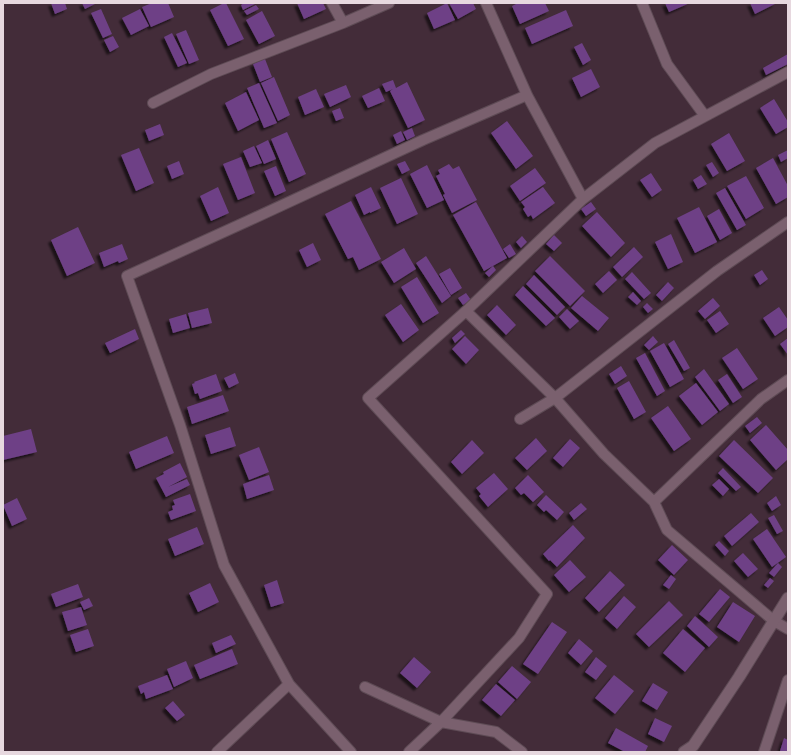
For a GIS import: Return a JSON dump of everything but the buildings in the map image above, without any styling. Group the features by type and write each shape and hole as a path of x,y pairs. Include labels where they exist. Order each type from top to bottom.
{"street":[{"path":"332,3 343,23"},
{"path":"153,103 211,74 343,23 389,3"},
{"path":"486,3 527,95 583,199"},
{"path":"642,3 667,64 705,116"},
{"path":"409,752 441,722 519,638 547,594 368,398 466,311 583,199 655,143 788,72"},
{"path":"351,752 289,684 224,565 180,425 127,276 423,140 527,95"},
{"path":"520,420 555,398 717,271 788,222"},
{"path":"466,311 555,398 604,454 654,502 667,530 774,621 788,629"},
{"path":"654,502 761,399 788,380"},
{"path":"684,752 693,746 739,677 788,598"},
{"path":"764,752 788,680"},
{"path":"217,752 289,684"},
{"path":"366,687 441,722 496,732 522,752"}]}
